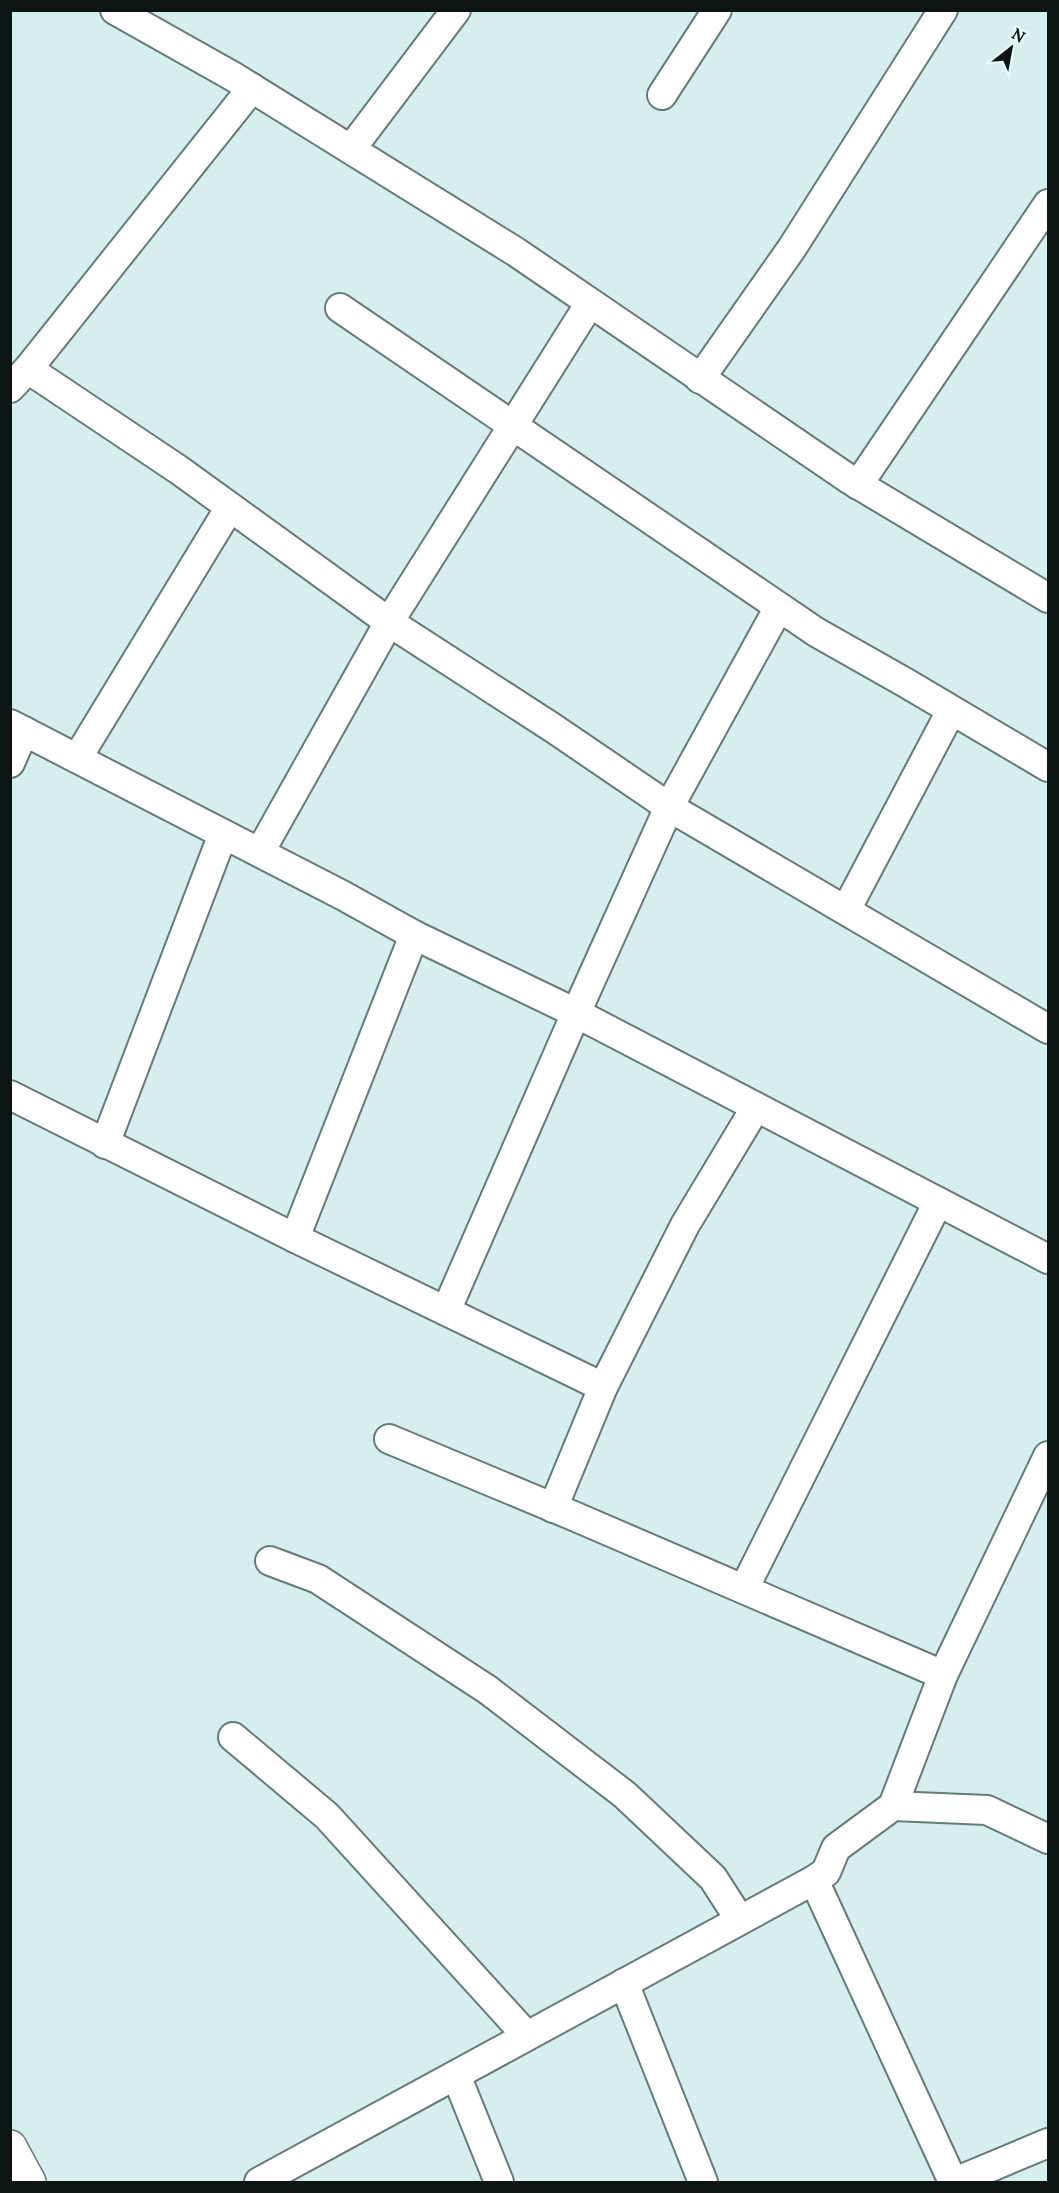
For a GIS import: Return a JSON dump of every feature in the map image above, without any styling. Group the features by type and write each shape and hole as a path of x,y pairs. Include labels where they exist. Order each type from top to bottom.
{"street":[{"path":"115,10 252,88 516,252 858,485 1047,594"},
{"path":"351,149 456,10"},
{"path":"662,95 717,10"},
{"path":"700,378 792,248 944,10"},
{"path":"252,88 19,378 179,470 389,622 553,728 669,807 1048,1029"},
{"path":"858,485 1048,204"},
{"path":"260,852 389,622 590,303"},
{"path":"340,308 816,632 1048,767"},
{"path":"78,758 230,507"},
{"path":"446,1311 669,807 779,607"},
{"path":"846,910 951,711"},
{"path":"10,763 17,727 260,852 414,935 576,1013 1048,1259"},
{"path":"105,1144 223,834"},
{"path":"295,1238 414,935"},
{"path":"10,1095 295,1238 603,1386"},
{"path":"553,1508 603,1386 685,1225 756,1107"},
{"path":"744,1589 938,1202"},
{"path":"389,1440 943,1675"},
{"path":"273,2179 456,2075 826,1872 836,1848 894,1806 943,1675 1048,1456"},
{"path":"270,1561 318,1579 498,1697 625,1795 713,1878 740,1920"},
{"path":"233,1737 327,1816 527,2036"},
{"path":"894,1806 987,1810 1048,1839"},
{"path":"814,1880 954,2182 1048,2143"},
{"path":"624,1983 703,2182"},
{"path":"456,2075 499,2182"},
{"path":"10,2147 29,2182"}]}
